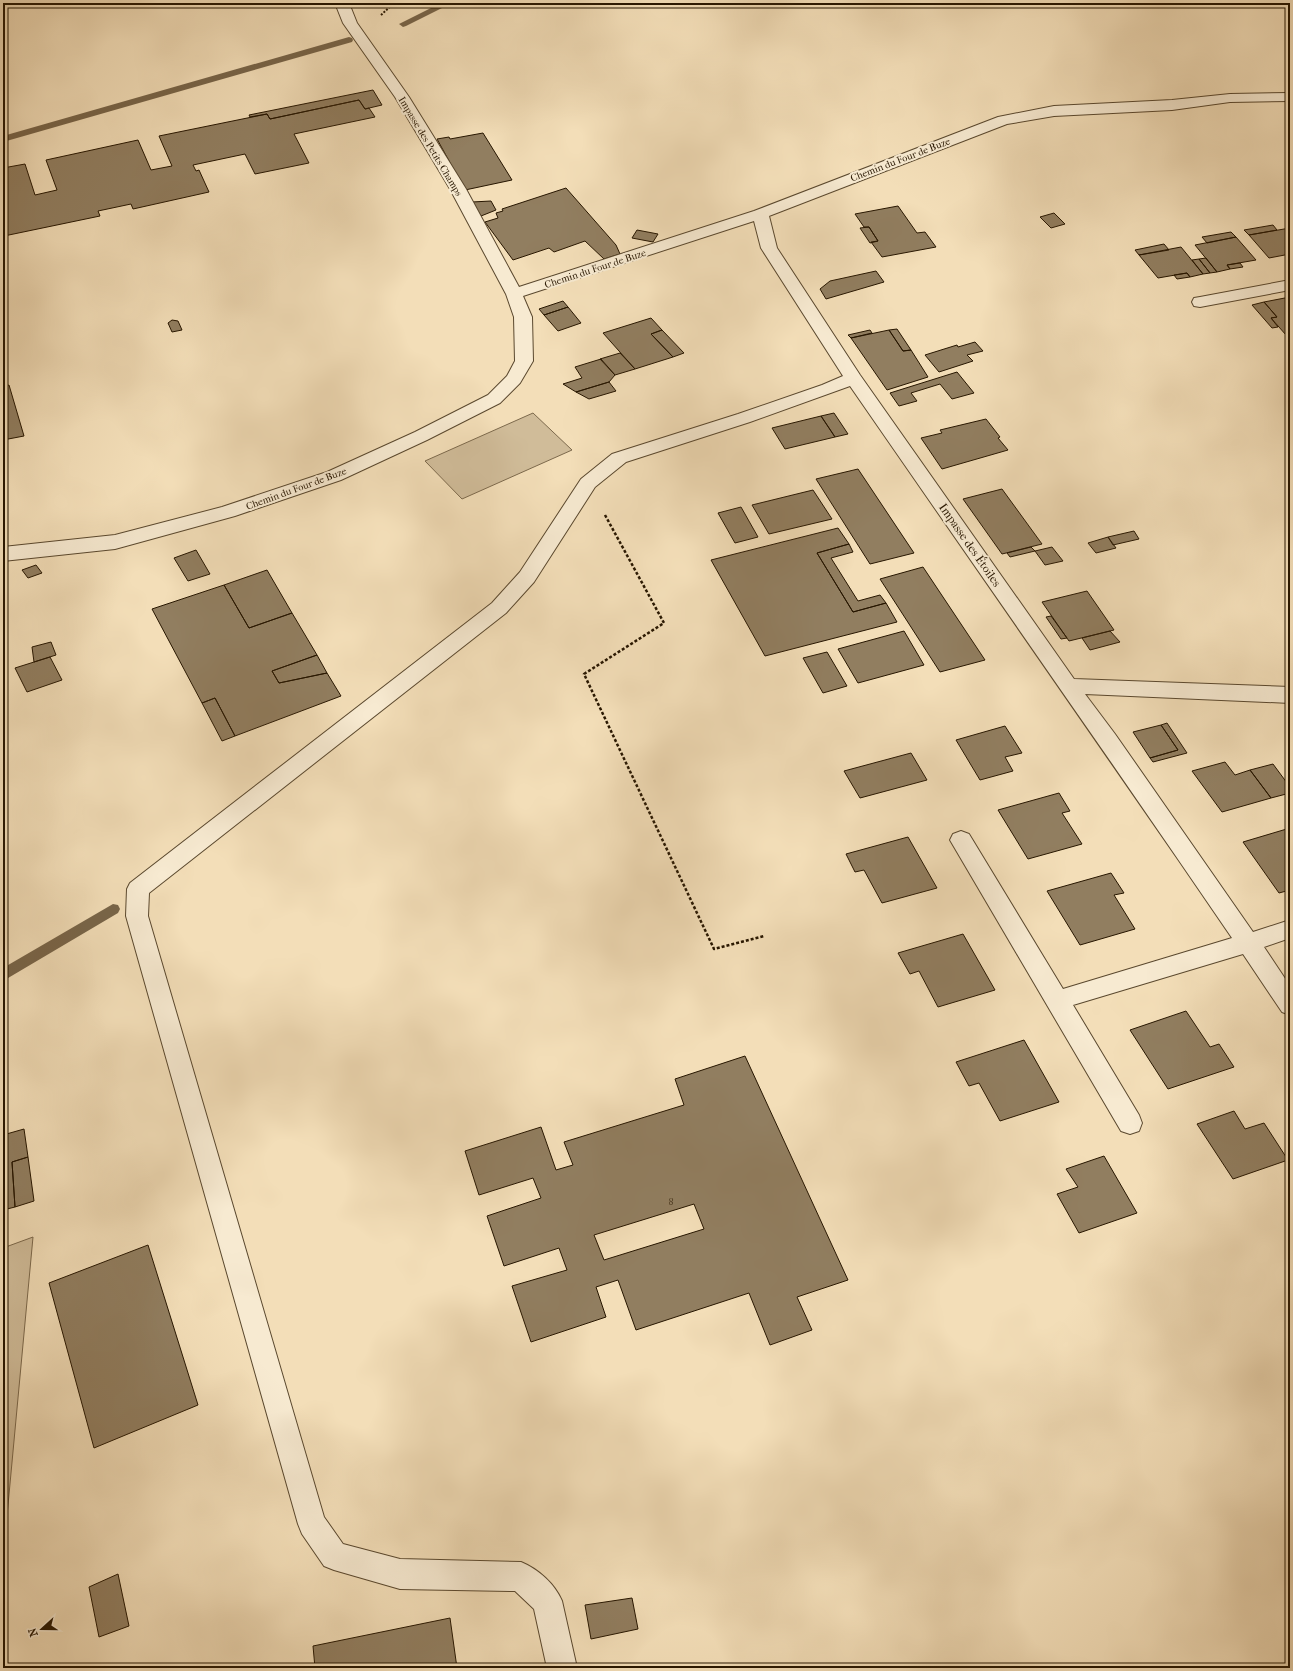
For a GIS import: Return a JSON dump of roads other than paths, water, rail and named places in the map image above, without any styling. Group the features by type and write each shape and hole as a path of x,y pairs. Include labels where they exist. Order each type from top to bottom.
{"street":[{"name":"Impasse des Petits Champs","path":"342,3 350,23 402,97 458,189 514,294"},
{"name":"Chemin du Four de Buze","path":"3,554 116,542 228,512 334,476 441,426 494,399 514,380 524,361 523,316 514,294 760,214 1003,120 1054,111 1172,104 1230,98 1290,97"},
{"name":"Impasse des Étoiles","path":"760,214 769,248 853,378 1068,686 1108,740 1290,1005"},
{"path":"1200,302 1290,285"},
{"path":"562,1668 547,1601 521,1577 400,1574 334,1556 312,1524 137,916 138,889 499,608 527,577 588,483 619,458 744,418 828,389 853,378"},
{"path":"1068,686 1290,695"},
{"path":"961,840 1130,1123"},
{"path":"1057,1000 1290,929"}],"waterway":[{"path":"403,24 448,3"},
{"path":"3,139 349,40"},
{"path":"3,975 113,909"}]}
